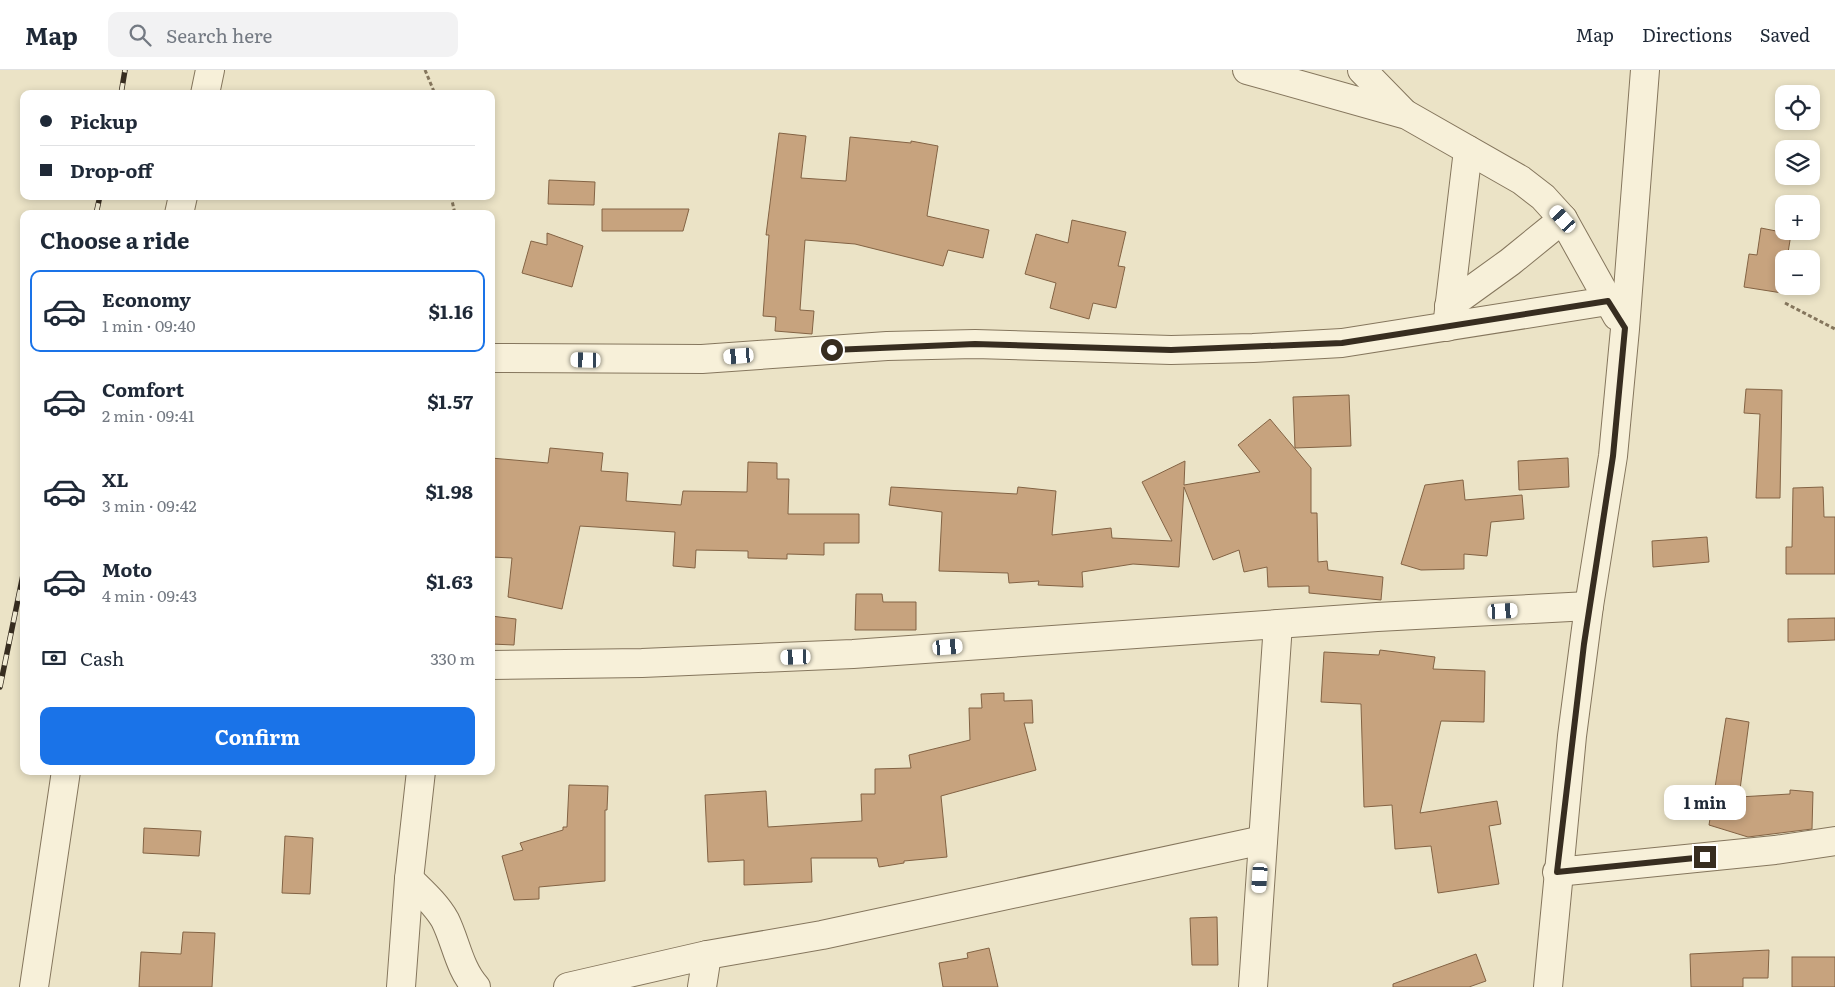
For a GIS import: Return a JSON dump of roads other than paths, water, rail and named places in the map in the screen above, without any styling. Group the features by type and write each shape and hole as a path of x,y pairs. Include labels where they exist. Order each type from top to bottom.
{"street":[{"path":"206,90 210,70"},
{"path":"1247,70 1406,115 1521,180 1543,197 1563,219 1625,328"},
{"path":"1362,70 1406,115"},
{"path":"1548,987 1557,872 1589,606 1613,456 1645,70"},
{"path":"1448,316 1468,150"},
{"path":"1448,316 1563,219"},
{"path":"495,358 702,359 887,346 975,344 1171,350 1253,348 1342,343 1448,316 1608,301"},
{"path":"495,665 642,663 844,655 1278,624 1589,606"},
{"path":"1253,987 1278,624"},
{"path":"34,987 65,775"},
{"path":"401,987 420,775"},
{"path":"568,987 708,955 831,933 1263,840"},
{"path":"1557,872 1776,850 1835,841"},
{"path":"409,879 430,899 444,920 466,974 476,987"},
{"path":"702,987 708,955"}],"railway":[{"path":"122,90 125,70"},
{"path":"97,210 99,200"},
{"path":"0,687 20,590"}]}
